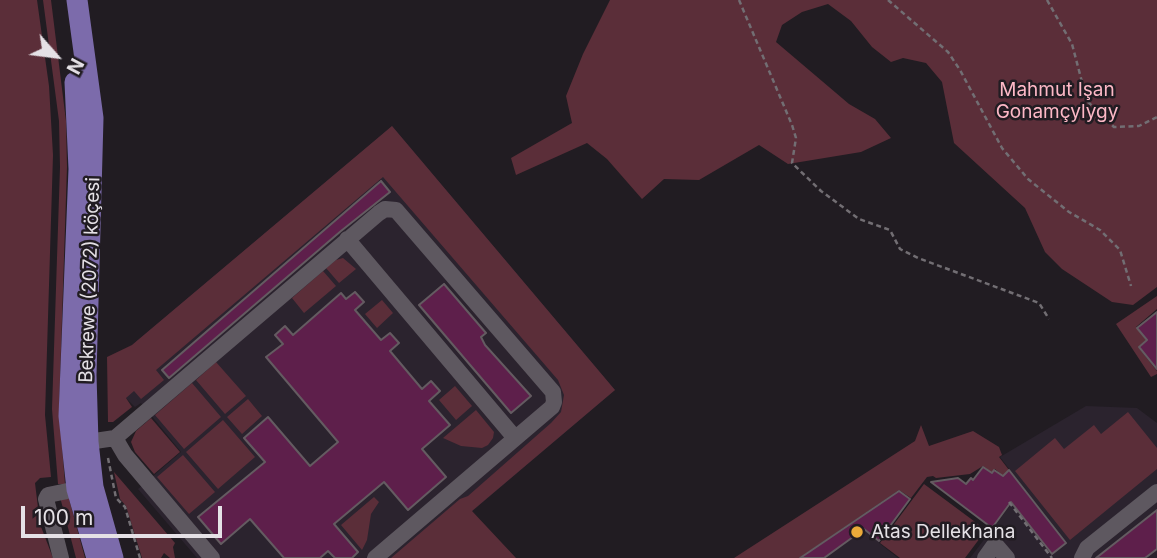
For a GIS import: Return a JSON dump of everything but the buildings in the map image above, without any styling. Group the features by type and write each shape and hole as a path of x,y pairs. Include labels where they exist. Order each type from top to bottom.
{"main road":[{"name":"Bekrewe (2072) köçesi","path":"63,0 75,75 79,169 69,416 78,489 97,558"},
{"name":"Bekrewe (2072) köçesi","path":"77,0 93,118 86,374 88,442 93,487 104,534 113,558"}],"lane":[{"path":"88,442 115,438 347,239 385,209 396,211 552,391 554,402 552,407 375,558"},
{"path":"347,239 515,438"},
{"path":"115,438 125,455 212,558"},
{"path":"61,558 46,499 48,495 78,489"},
{"path":"1082,558 1087,548 1157,492"},
{"path":"985,558 995,544 1007,558"}],"path":[{"path":"739,0 792,125 796,138 792,163 821,191 859,219 890,230 900,249 1039,303 1049,319"},
{"path":"888,0 948,52 1002,148 1028,179 1069,212 1100,230 1119,250 1131,286"},
{"path":"1047,0 1072,44 1087,101 1114,127 1139,126 1157,117"},
{"path":"1009,502 1052,558"}],"shaded area":[{"path":"392,126 615,390 417,558 197,558 138,489 181,452 141,403 135,407 126,398 132,345"},
{"path":"1086,406 1137,408 1157,423 1157,558 970,558 1012,503 1052,554 1066,543 1000,457"},
{"path":"900,491 911,499 879,543 898,558 800,558"}],"green space":[{"path":"0,0 37,0 49,86 53,155 45,415 51,477 40,478 35,483 40,524 53,558 0,558"},
{"path":"43,0 51,0 66,121 67,167 59,409 65,484 58,484 52,409 60,167 59,121"},
{"name":"Mahmut Işan Gonamçylygy","path":"610,0 1157,0 1157,287 1133,305 1112,302 1062,269 1045,252 1025,208 954,143 942,82 926,63 903,58 891,62 872,47 851,21 828,4 802,12 782,25 776,42 849,104 875,119 891,138 861,152 788,164 759,145 699,180 664,179 642,199 607,159 587,143 516,175 511,158 572,123 566,96"},
{"path":"392,126 615,390 472,511 516,558 391,558 460,499 468,496 551,423 561,412 564,395 558,380 383,177 156,370 164,380 141,399 134,391 126,398 132,407 113,422 108,422 107,357 132,345"},
{"path":"343,258 356,269 339,283 326,268"},
{"path":"323,271 336,286 304,313 292,298"},
{"path":"1157,296 1157,309 1136,327 1146,340 1138,347 1157,371 1157,374 1151,377 1116,324"},
{"path":"382,300 393,313 377,328 365,314"},
{"path":"216,362 246,396 225,414 196,380"},
{"path":"192,383 221,417 184,449 155,415"},
{"path":"455,386 472,406 456,420 439,400"},
{"path":"248,399 262,416 242,434 227,417"},
{"path":"476,410 494,432 488,445 482,448 461,446 443,438"},
{"path":"1128,412 1157,448 1157,469 1070,540 1015,471 1055,438 1064,449 1094,425 1101,434"},
{"path":"151,418 180,452 154,474 135,452 131,442 136,431"},
{"path":"223,420 255,457 218,489 186,452"},
{"path":"921,425 929,446 973,431 999,447 1002,455 999,457 1009,470 1003,476 995,469 992,473 983,466 970,474 927,477 911,498 899,490 799,558 734,558 915,441"},
{"path":"183,455 215,492 189,514 157,477"},
{"path":"114,472 175,543 175,558 164,553 161,558 142,558 126,506 120,499"},
{"path":"924,484 986,530 965,558 900,558 880,543"},
{"path":"60,497 69,499 85,558 76,558"},
{"path":"374,497 379,502 371,514 367,540 362,550 341,525"}],"place":[{"name":"Atas Dellekhana","path":"857,532"}]}
